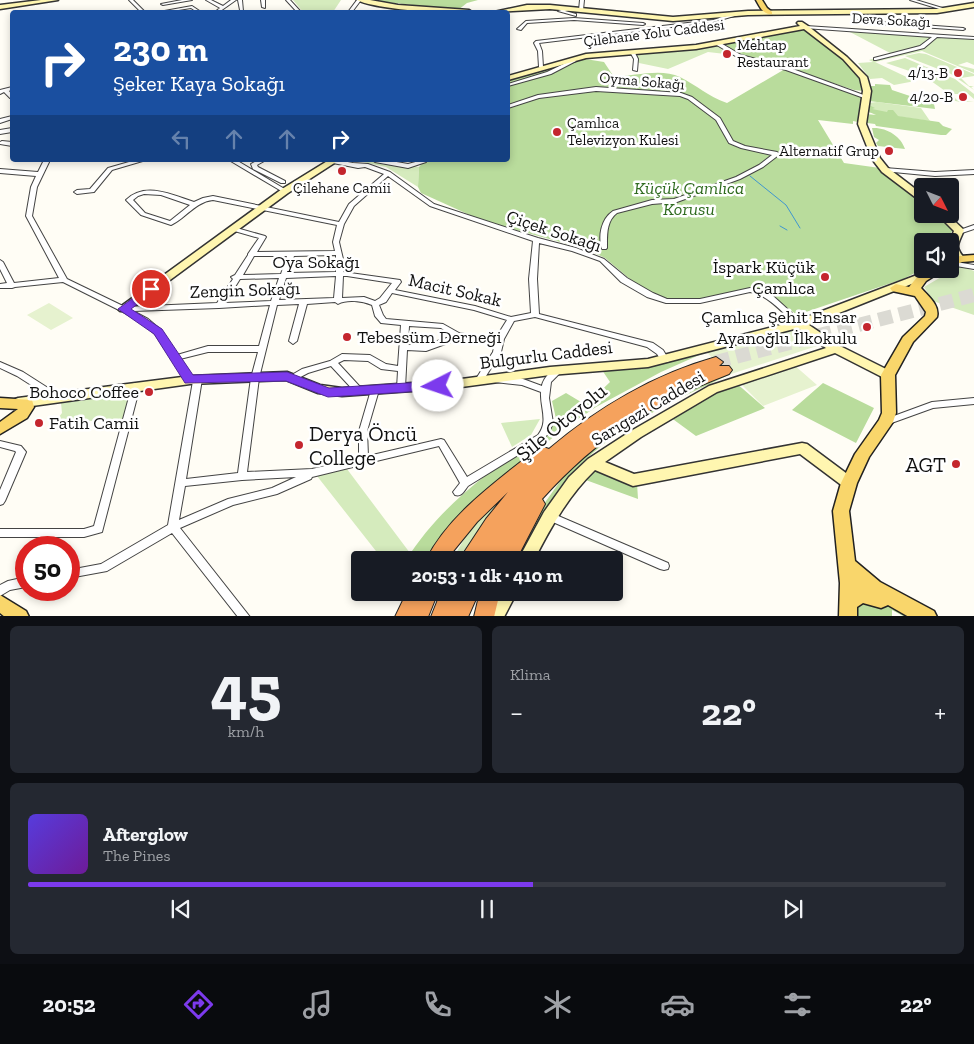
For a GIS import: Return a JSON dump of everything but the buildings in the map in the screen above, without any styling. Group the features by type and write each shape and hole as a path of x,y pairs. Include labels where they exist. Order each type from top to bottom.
{"highway":[{"name":"Şile Otoyolu","path":"475,551 492,523 544,462 591,424 620,404 684,373 720,366 652,399 600,431 534,493 506,529 493,551"},
{"path":"443,551 456,533 499,490 587,416 612,401 642,392"},
{"path":"511,551 538,501 600,431"},
{"path":"450,551 460,535 483,507"},
{"path":"405,616 418,601"},
{"path":"441,616 447,601"},
{"path":"458,616 465,601"},
{"path":"484,616 488,601"}],"main road":[{"path":"959,261 974,258"},
{"path":"848,610 841,511 849,482 863,454 886,422 889,413 888,374 908,340 931,317 932,312 929,305 917,293 915,288 922,278"},
{"path":"896,288 917,293"},
{"path":"0,403 20,408 0,429"},
{"path":"846,563 861,580 874,589 928,616"},
{"path":"848,610 855,597 868,595 912,616"},
{"path":"0,603 20,616"}],"street":[{"path":"1,7 55,0"},
{"path":"131,0 141,10"},
{"path":"157,0 169,10"},
{"path":"162,4 190,0 198,5 179,10"},
{"path":"208,0 221,10"},
{"path":"223,10 234,0"},
{"path":"240,0 242,10"},
{"path":"263,0 264,6"},
{"path":"288,0 296,10"},
{"path":"359,0 411,10"},
{"path":"581,10 582,0"},
{"path":"912,0 947,10"},
{"path":"509,10 527,7 568,9 657,19 748,13 764,9 788,14 947,10 974,3"},
{"path":"192,7 196,10"},
{"path":"568,9 560,11 577,15 574,19"},
{"path":"748,13 764,9"},
{"path":"900,11 907,33"},
{"path":"541,67 540,51 536,43 538,42 717,20 737,14"},
{"path":"788,14 860,73 867,85 862,124 876,158 885,170 914,192"},
{"path":"519,29 528,21 574,19 670,26"},
{"path":"853,21 963,29"},
{"name":"Deva Sokağı","path":"806,27 974,38"},
{"name":"Çilehane Yolu Caddesi","path":"510,77 541,67 582,57 717,43 806,27"},
{"path":"876,58 922,47 937,35"},
{"path":"717,43 740,56 788,68 866,97"},
{"path":"632,52 636,59 635,70"},
{"name":"Oyma Sokağı","path":"510,84 549,72 582,57"},
{"name":"Oyma Sokağı","path":"510,105 547,96 604,89 681,95 690,98 718,119 731,142 743,147 777,154 761,166 738,178 675,201 652,202 611,214 606,222 604,248"},
{"path":"2,143 10,144"},
{"path":"46,162 38,174 29,216 64,280"},
{"path":"77,192 92,191 110,169 136,162"},
{"path":"236,162 284,187"},
{"path":"259,162 254,164 255,168 284,187"},
{"path":"124,309 263,208 284,187 330,162"},
{"name":"Çiçek Sokağı","path":"338,162 380,169 432,205 489,226 574,249 602,260 624,280 650,296 666,301 700,301 750,290 759,291 769,297 800,324"},
{"path":"386,162 408,166 423,162"},
{"path":"885,170 935,174 974,172"},
{"path":"1,173 38,174"},
{"path":"338,302 339,275 336,242 341,224 351,205 388,173"},
{"path":"195,204 150,191 139,193 128,200 143,214 171,223 195,204 205,199 213,198 341,224"},
{"path":"952,223 959,232 974,227"},
{"path":"219,306 235,277 263,236 234,229"},
{"path":"531,316 536,240"},
{"path":"251,254 338,253"},
{"path":"242,476 255,378 274,303 291,254"},
{"path":"0,262 12,286"},
{"path":"959,263 974,267"},
{"name":"Oya Sokağı","path":"235,277 357,275 396,282 391,290"},
{"name":"Bulgurlu Caddesi","path":"20,408 56,397 194,380 293,378 328,392 359,391 478,382 560,370 665,360 800,324 918,278"},
{"path":"0,286 64,280 124,309 145,321 158,332 194,380 181,483 172,527"},
{"path":"391,290 383,300 376,304 379,316 384,321 443,326 461,336 476,339 500,339"},
{"name":"Macit Sokak","path":"391,290 475,308 511,319"},
{"name":"Zengin Sokağı","path":"124,309 338,302 364,299 376,304"},
{"path":"293,341 303,303"},
{"path":"531,316 535,320 544,317 650,345 660,352 665,360"},
{"path":"478,382 497,352 500,339 511,319 531,316"},
{"path":"401,388 404,324"},
{"path":"800,324 836,349 888,374"},
{"path":"403,348 426,348 461,336"},
{"path":"176,358 208,349 262,348"},
{"name":"Sarıgazi Caddesi","path":"531,551 550,516 574,481 593,463 636,434 713,389 836,349"},
{"path":"293,378 305,371 333,363 342,357 370,358 384,367 401,370"},
{"path":"333,363 359,391"},
{"path":"0,365 20,374 56,397"},
{"path":"458,492 465,483 541,437 548,430 550,420 547,412 547,381 560,370"},
{"path":"495,380 523,382 546,391"},
{"path":"0,534 84,534 98,529 136,386"},
{"path":"364,462 363,431 375,390"},
{"path":"886,422 932,405 974,401"},
{"path":"181,483 242,476 312,473 441,442 465,483"},
{"path":"0,444 18,448 21,452 0,501"},
{"path":"593,463 633,480 802,448 849,482"},
{"path":"80,572 103,568 172,527 231,502 274,491 312,473"},
{"path":"550,516 664,566"},
{"path":"172,527 245,616"},
{"path":"0,591 15,584"},
{"path":"495,616 504,601"},
{"path":"504,616 508,601"}],"green space":[{"path":"293,0 341,0 334,10 301,10"},
{"path":"368,0 478,0 467,3 458,10"},
{"path":"803,29 849,64 861,78 863,91 854,90 741,55 720,43"},
{"path":"848,31 974,39 974,65 967,62 958,65 974,69 974,73 922,51 875,62 915,81 894,85 882,78 870,79 858,63 873,62 869,60 890,53"},
{"path":"717,44 734,55 708,52 668,69 639,63 634,53"},
{"path":"919,53 926,54 974,74 974,76 961,78 969,86 974,86 971,87 974,90 951,74 905,56"},
{"name":"Küçük Çamlıca Korusu","path":"579,58 604,62 614,77 647,73 673,74 727,103 785,69 861,97 858,122 853,121 853,124 818,120 844,163 880,168 914,195 914,223 949,223 954,228 951,233 914,233 914,274 903,279 797,315 769,294 750,288 706,299 664,298 637,285 605,258 586,249 483,221 421,193 418,187 419,167 423,162 510,162 510,78"},
{"path":"905,58 955,79 974,94 974,99 968,94 951,94 958,101 974,101 961,102 951,100 949,98 953,97 949,97 948,93 924,76 886,63"},
{"path":"875,84 890,85 892,90 934,104 935,109 869,101 870,86 875,86"},
{"path":"877,102 921,108 930,121 866,112 868,103"},
{"path":"869,105 875,108 872,109 887,112 888,110 893,110 898,116 939,122 943,126 952,129 946,135 941,135 876,126 875,124 867,123 866,114 876,115 867,111"},
{"path":"872,128 892,133 900,140 905,149 878,146 876,143 879,140 874,137"},
{"path":"363,162 392,162 419,167 418,187 386,167"},
{"path":"959,267 974,271 974,315 933,301 924,287 939,278 959,278"},
{"path":"49,303 73,318 51,330 27,315"},
{"path":"796,325 823,344 731,374 706,352"},
{"path":"706,352 661,372 596,407 565,428 522,462 438,551 412,551 438,519 475,484 557,423 552,401 566,393 586,405 610,382 602,370 651,366"},
{"path":"793,364 817,385 763,406 740,383"},
{"path":"725,369 731,374 650,414 595,451 569,477 519,551 546,501 566,473 631,414"},
{"path":"735,382 765,408 696,436 670,417"},
{"path":"823,383 874,408 856,443 792,410"},
{"path":"131,394 122,420 55,422 62,413 61,403"},
{"path":"540,419 531,435 512,447 501,423"},
{"path":"600,468 637,483 638,499 583,479"},
{"path":"347,469 408,551 376,551 317,476"},
{"path":"509,489 464,551 457,551 474,522"},
{"path":"873,594 919,616 903,616 892,610 892,616 854,616 854,596"}],"waterway":[{"path":"750,176 786,205 800,228"},
{"path":"780,226 787,230"}],"tunnel":[{"path":"716,362 974,295"}],"place":[{"name":"Mehtap Restaurant","path":"727,54"},
{"name":"4/13-B","path":"958,73"},
{"name":"4/20-B","path":"963,97"},
{"name":"Çamlıca Televizyon Kulesi","path":"557,132"},
{"name":"Alternatif Grup","path":"889,151"},
{"name":"Çilehane Camii","path":"342,171"},
{"name":"İspark Küçük Çamlıca","path":"825,277"},
{"name":"Çamlıca Şehit Ensar Ayanoğlu İlkokulu","path":"867,327"},
{"name":"Tebessüm Derneği","path":"347,337"},
{"name":"Bohoco Coffee","path":"149,392"},
{"name":"Fatih Camii","path":"39,423"},
{"name":"Derya Öncü College","path":"299,445"},
{"name":"AGT","path":"956,464"}],"route":[{"path":"151,289 124,309 145,321 158,332 190,380 287,376 305,382 318,390 328,392 438,386"}]}
